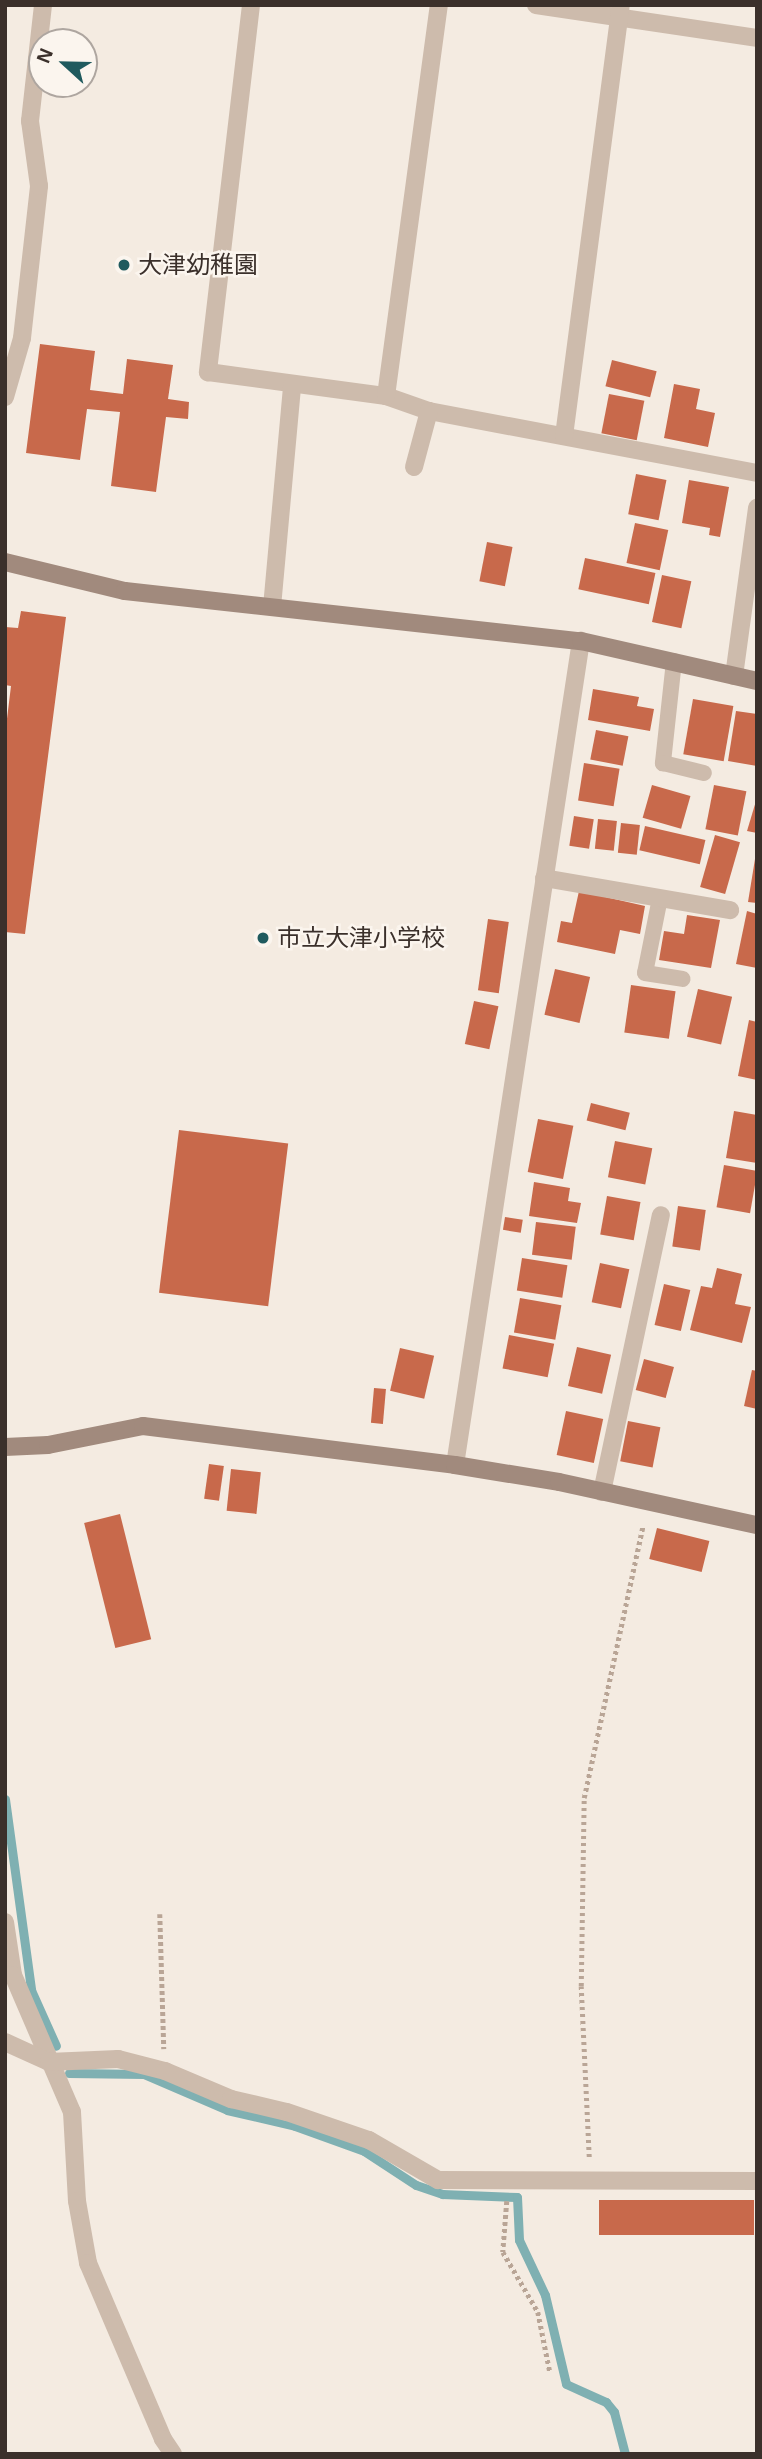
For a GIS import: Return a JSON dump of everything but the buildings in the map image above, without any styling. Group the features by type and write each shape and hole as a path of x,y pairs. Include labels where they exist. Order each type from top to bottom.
{"street":[{"path":"5,397 22,338 39,186 30,121 43,5"},
{"path":"251,5 208,372 292,386 386,396 429,411 757,473"},
{"path":"386,396 439,5"},
{"path":"536,5 620,11 757,38"},
{"path":"564,436 620,11"},
{"path":"272,607 292,386"},
{"path":"414,467 429,411"},
{"path":"733,676 757,508"},
{"path":"5,562 125,591 580,641 757,681"},
{"path":"455,1465 580,641"},
{"path":"544,878 730,910"},
{"path":"601,1492 662,1215"},
{"path":"5,1447 48,1445 143,1426 455,1465 757,1525"},
{"path":"5,1923 13,1975 72,2112 77,2201 88,2263 163,2439 173,2454"},
{"path":"5,2042 49,2062 118,2059 164,2071 230,2099 287,2112 369,2140 438,2180 590,2183 757,2181"}],"lane":[{"path":"674,661 663,763 704,773"},
{"path":"660,898 645,973 683,979"}],"path":[{"path":"590,2183 581,1986 584,1798 648,1503"},
{"path":"160,1914 164,2071"},
{"path":"507,2204 503,2252 538,2312 550,2372"}],"waterway":[{"path":"5,1799 31,1990 56,2046"},
{"path":"69,2073 144,2074 227,2110 295,2126 364,2151 416,2185 442,2194 517,2197 519,2240 545,2295 566,2384 606,2402 614,2412 625,2454"}],"place":[{"name":"大津幼稚園","path":"124,265"},
{"name":"市立大津小学校","path":"263,938"}]}
